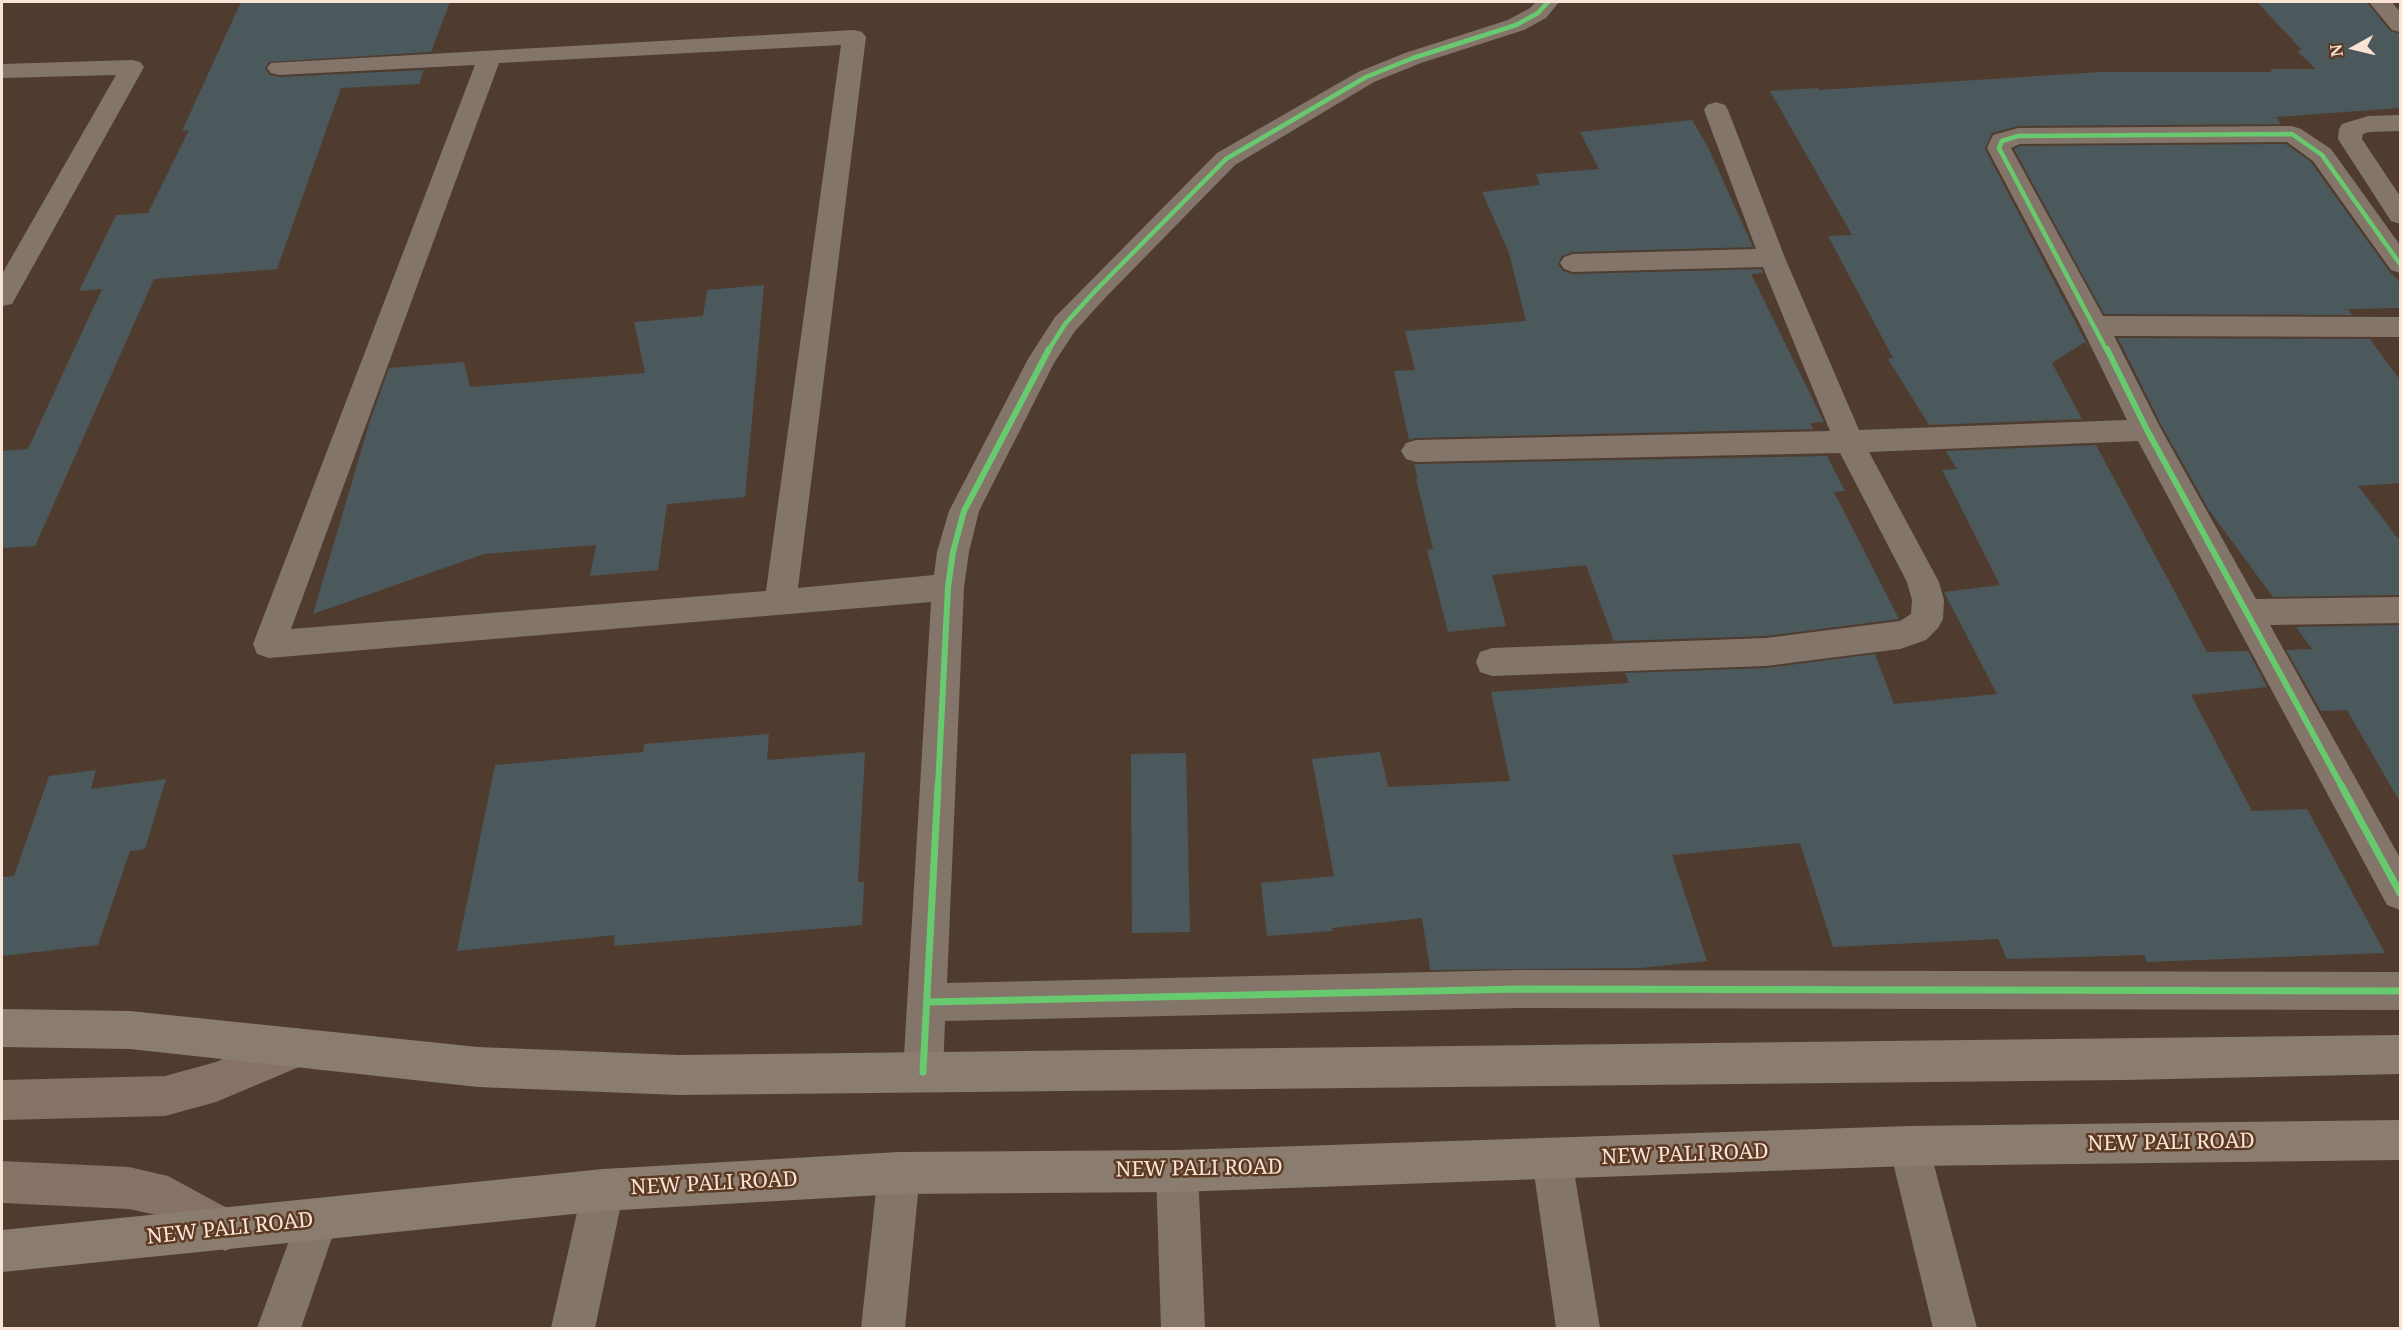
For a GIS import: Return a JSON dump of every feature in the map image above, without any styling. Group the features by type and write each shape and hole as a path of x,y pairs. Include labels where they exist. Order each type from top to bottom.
{"highway":[{"path":"2,1028 130,1030 478,1067 679,1076 2400,1055"},
{"name":"NEW PALI ROAD","path":"2,1252 603,1190 899,1173 1177,1171 1909,1146 2400,1140"}],"main road":[{"path":"2,1100 165,1096 216,1082 297,1048"},
{"path":"2,1182 129,1188 168,1197 225,1230"}],"street":[{"path":"923,1072 948,587 953,552 964,511 1042,359 1065,324 1096,290 1226,159 1366,77 1516,25 1538,13 1548,2"},
{"path":"2380,2 2400,25"},
{"path":"279,68 854,37 780,603"},
{"path":"489,57 269,644 780,603 948,587"},
{"path":"2,71 132,66 2,297"},
{"path":"1492,662 1767,652 1899,635 1915,630 1927,619 1928,600 1923,582 1849,442 1772,258 1716,110"},
{"path":"2400,123 2368,124 2351,129 2350,139 2400,214"},
{"path":"2400,264 2322,155 2292,134 2018,136 2002,141 1999,148 2095,326 2147,430 2400,893"},
{"path":"1572,263 1772,258"},
{"path":"2095,326 2400,327"},
{"path":"1416,451 1849,442 2147,430"},
{"path":"2245,612 2400,610"},
{"path":"928,1002 1519,989 2400,991"},
{"path":"1909,1146 1955,1329"},
{"path":"1551,1160 1578,1329"},
{"path":"1177,1171 1183,1329"},
{"path":"884,1329 899,1173"},
{"path":"573,1329 603,1190"},
{"path":"279,1329 317,1220"}],"building":[{"path":"241,2 450,2 431,52 269,62 265,69 270,75 279,77 424,70 419,84 341,88 277,269 154,279 35,546 2,548 2,451 28,449 102,289 79,291 116,215 148,213 189,130 182,131"},
{"path":"2257,2 2367,2 2390,31 2400,34 2400,108 2276,117 2281,124 2018,126 1992,133 1985,149 2090,350 2085,342 2052,363 2082,419 1929,425 1888,359 1893,358 1828,236 1852,235 1770,91 1818,88 1820,90 2100,72 2272,72 2270,69 2316,69 2297,51 2302,50"},
{"path":"1692,120 1707,145 1753,247 1573,252 1562,256 1558,264 1563,271 1573,274 1762,269 1763,273 1751,274 1824,422 1810,423 1813,429 1416,438 1409,440 1394,371 1415,370 1405,331 1526,321 1509,253 1482,192 1540,185 1536,174 1599,169 1580,132"},
{"path":"2286,144 2310,161 2389,271 2400,282 2400,308 2348,309 2352,315 2104,314 2014,149 2020,146"},
{"path":"764,285 745,497 667,504 658,570 590,576 596,545 484,554 313,614 369,424 389,368 464,362 470,387 645,373 634,322 703,316 707,290"},
{"path":"2118,338 2370,339 2400,380 2400,483 2358,486 2400,541 2400,595 2273,597 2209,510 2163,428"},
{"path":"2096,445 2207,652 2248,651 2267,687 2191,695 2252,811 2307,809 2385,953 2147,962 2144,955 2007,959 1998,939 1833,947 1800,843 1672,855 1707,961 1641,968 1430,970 1422,918 1332,928 1333,931 1267,936 1261,883 1334,876 1312,759 1380,752 1388,787 1510,781 1491,692 1629,683 1625,673 1766,668 1875,654 1894,704 1997,694 1944,592 2000,585 1942,470 1957,469 1946,451"},
{"path":"1827,456 1845,491 1834,492 1899,619 1766,636 1614,641 1586,565 1492,575 1506,626 1448,632 1427,550 1433,549 1414,464"},
{"path":"2400,625 2400,802 2347,710 2321,711 2286,650 2312,649 2296,627"},
{"path":"769,734 767,760 865,752 858,882 864,882 862,925 614,946 615,935 457,951 495,765 643,752 644,744"},
{"path":"1186,753 1190,932 1132,933 1131,754"},
{"path":"96,770 91,789 166,779 145,849 130,851 98,945 2,956 2,877 14,876 49,776"}],"cycle path":[{"path":"923,1072 948,587 953,552 964,511 1042,359 1065,324 1096,290 1226,159 1366,77 1413,58 1516,25 1538,13 1548,2"},
{"path":"2400,264 2322,155 2292,134 2018,136 2002,141 1999,148 2095,326 2147,430 2400,893"},
{"path":"928,1002 1519,989 2400,991"}]}
